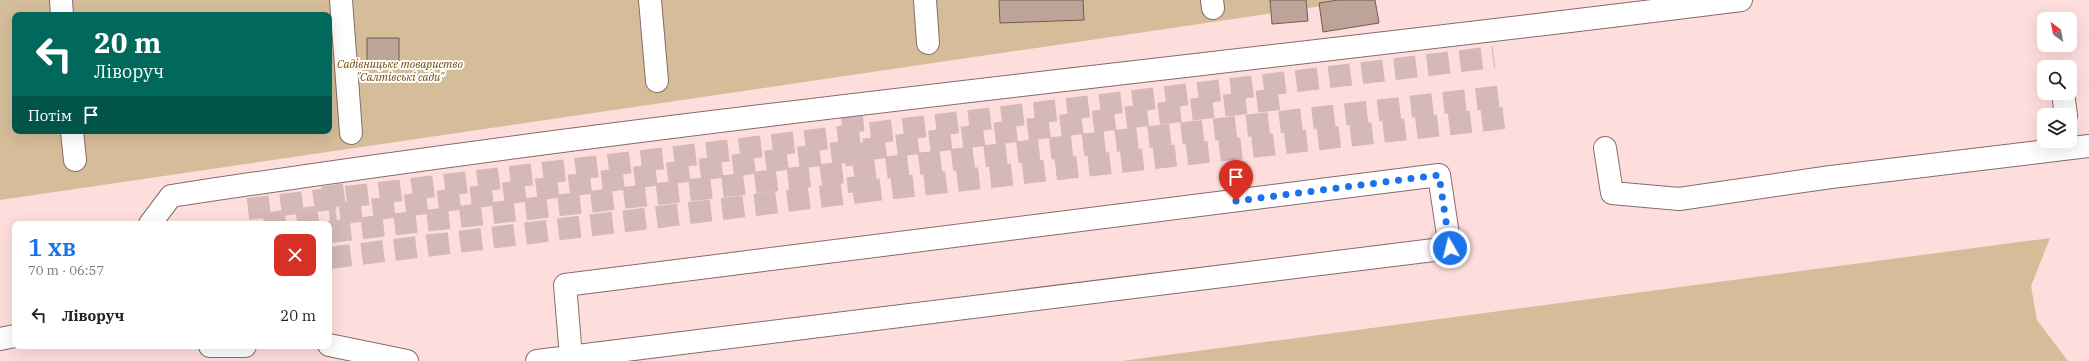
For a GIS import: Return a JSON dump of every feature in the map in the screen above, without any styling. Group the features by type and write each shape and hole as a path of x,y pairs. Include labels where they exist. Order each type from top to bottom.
{"lane":[{"path":"61,0 62,12"},
{"path":"341,0 351,133"},
{"path":"650,0 657,81"},
{"path":"925,0 928,43"},
{"path":"152,221 171,196 330,172 851,105 1741,0"},
{"path":"72,134 75,160"},
{"path":"1605,148 1612,193 1679,199 2047,148"},
{"path":"537,361 571,357 1450,248 1439,175 565,285 571,357"},
{"path":"0,339 12,337"},
{"path":"332,346 407,361"}],"green space":[{"name":"Садівницьке товариство \"Салтівські сади\"","path":"0,0 1363,0 0,200"},
{"path":"2050,238 2031,286 2037,320 2068,361 1122,361"}],"building":[{"path":"999,0 1083,0 1084,20 1000,23"},
{"path":"1270,0 1306,0 1308,21 1272,24"},
{"path":"1338,0 1375,0 1379,23 1323,32 1319,3"},
{"path":"367,38 399,38 399,67 367,68"}],"tunnel":[{"path":"248,209 1494,57"},
{"path":"332,232 1504,96"},
{"path":"332,185 336,214 1279,99"},
{"path":"332,258 859,192 851,105"},
{"path":"859,192 1504,118"},
{"path":"286,221 336,214"}],"route":[{"path":"1236,201 1439,175 1450,248"}]}
